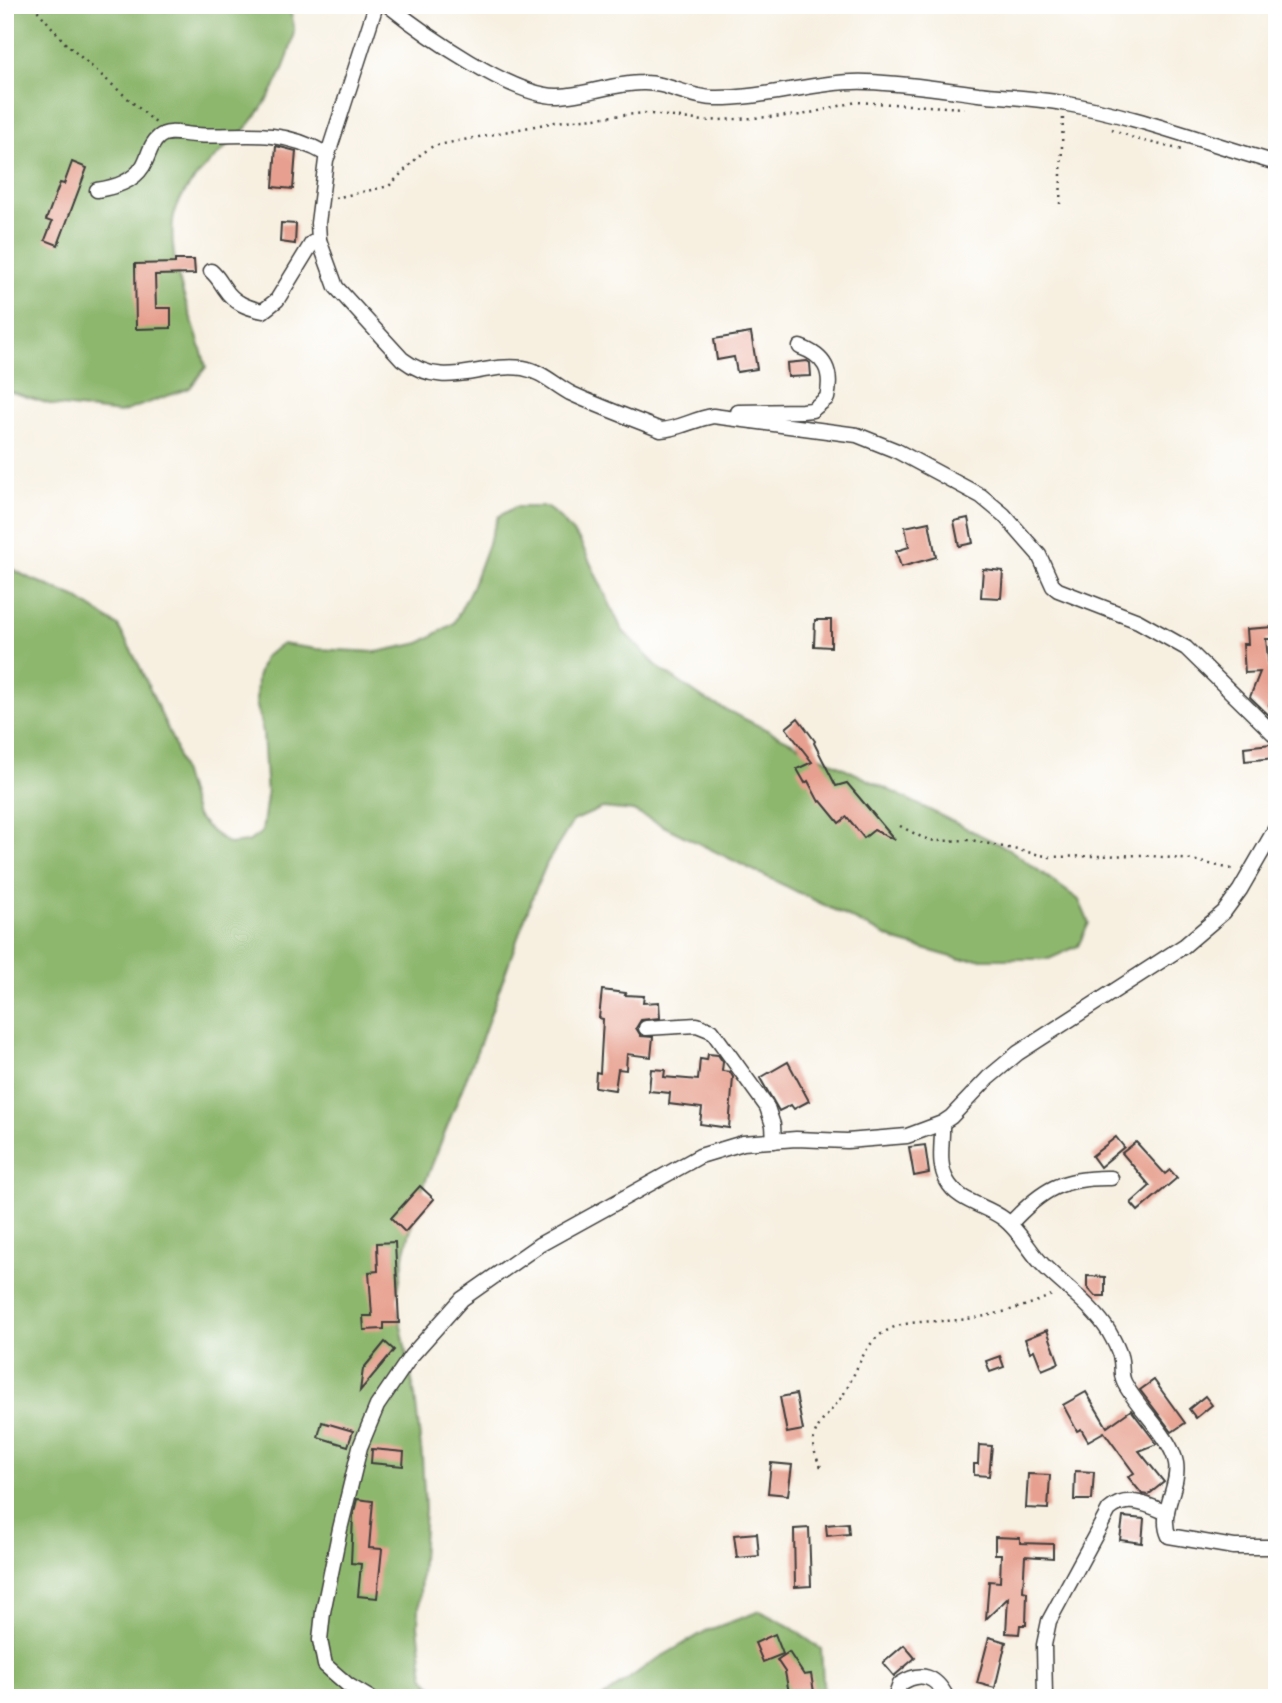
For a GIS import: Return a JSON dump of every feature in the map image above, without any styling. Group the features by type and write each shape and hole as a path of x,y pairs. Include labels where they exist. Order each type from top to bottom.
{"street":[{"path":"376,5 328,155 321,201 319,240 336,287 412,366 436,374 453,375 525,368 567,392 661,430 675,428 703,417 723,417 857,435 897,451 981,496 1004,515 1039,555 1053,586 1058,590 1138,621 1186,648 1277,737"},
{"path":"388,5 426,36 511,84 541,95 571,95 648,82 687,94 716,98 761,95 848,82 935,88 1063,103 1143,123 1277,163"},
{"path":"97,190 111,188 134,177 159,136 168,133 271,136 298,141 328,155"},
{"path":"212,271 231,298 263,312 277,300 312,243 319,240"},
{"path":"723,417 739,411 802,411 820,405 827,398 829,388 826,366 820,357 800,347"},
{"path":"370,1698 348,1685 325,1665 320,1640 340,1529 360,1447 377,1406 411,1356 461,1299 539,1245 700,1156 743,1143 847,1141 907,1136 942,1124 988,1078 1018,1054 1184,946 1224,912 1277,826"},
{"path":"646,1028 697,1025 712,1031 767,1107 773,1125 774,1141"},
{"path":"942,1124 940,1162 951,1187 1003,1217 1044,1266 1067,1286 1110,1333 1121,1357 1122,1379 1174,1458 1174,1486 1167,1513 1168,1534 1172,1538 1234,1546 1277,1547"},
{"path":"1010,1224 1031,1201 1073,1180 1111,1178"},
{"path":"1045,1698 1044,1645 1049,1621 1109,1510 1115,1504 1127,1501 1167,1513"},
{"path":"895,1698 900,1684 919,1675 928,1676 940,1685 947,1698"}],"path":[{"path":"33,5 66,44 168,133"},
{"path":"321,201 389,186 433,146 555,122 644,113 692,121 802,115 856,102 971,108"},
{"path":"1060,204 1063,115 1074,118"},
{"path":"1104,126 1136,139 1187,151"},
{"path":"900,826 935,841 971,840 1066,859 1142,855 1192,860 1249,875"},
{"path":"821,1467 814,1452 816,1430 851,1383 868,1346 880,1335 892,1327 915,1322 988,1316 1049,1297 1067,1286"}],"green space":[{"path":"5,5 288,5 293,21 292,44 269,97 244,130 201,171 176,208 173,221 174,258 206,367 190,388 120,413 53,405 5,390"},
{"path":"515,507 546,507 559,517 580,541 622,630 659,668 704,699 1009,849 1079,900 1089,923 1078,946 1049,959 959,959 899,942 633,811 602,808 573,821 547,863 534,893 479,1046 419,1198 405,1251 396,1301 415,1396 422,1457 425,1509 418,1626 424,1676 441,1698 5,1698 5,565 75,597 118,626 139,665 173,741 196,816 229,844 248,842 262,832 267,796 263,733 256,702 257,678 264,657 282,644 377,652 420,643 454,623 472,587 498,517"},
{"path":"760,1611 789,1626 821,1649 824,1698 602,1698 652,1662 706,1631"}],"building":[{"path":"276,146 296,151 293,189 273,187"},
{"path":"72,162 87,168 58,245 45,240 52,222 46,220 60,183 64,184"},
{"path":"281,223 296,224 295,244 280,242"},
{"path":"175,260 194,260 195,274 155,275 156,308 171,308 171,328 136,329 135,264 175,263"},
{"path":"751,333 757,369 737,372 734,357 717,360 714,339"},
{"path":"787,363 810,363 811,376 788,377"},
{"path":"968,518 973,543 959,546 954,521"},
{"path":"929,522 936,557 901,567 896,551 909,547 905,527"},
{"path":"983,569 1003,571 1001,598 981,597"},
{"path":"815,620 831,620 831,647 814,646"},
{"path":"1274,627 1275,639 1266,639 1269,668 1277,672 1277,687 1269,705 1277,713 1277,723 1250,697 1260,672 1245,673 1243,644 1248,644 1247,629"},
{"path":"798,718 815,741 836,786 847,783 895,840 874,830 864,838 847,817 839,823 821,801 819,802 808,781 805,783 797,769 812,762 786,728"},
{"path":"1274,746 1275,758 1245,761 1244,747"},
{"path":"602,990 644,996 643,1003 659,1002 660,1018 641,1020 636,1028 641,1036 653,1037 651,1057 627,1054 626,1070 618,1069 615,1090 595,1087 596,1072 600,1073 603,1019 599,1018"},
{"path":"708,1054 718,1055 723,1062 722,1071 730,1072 733,1077 729,1128 700,1124 702,1108 669,1104 670,1093 649,1091 651,1069 665,1070 664,1077 698,1080 700,1059 707,1060"},
{"path":"788,1062 809,1101 794,1109 791,1105 779,1111 760,1078"},
{"path":"1116,1137 1124,1147 1100,1167 1092,1156"},
{"path":"1136,1142 1165,1174 1170,1170 1177,1178 1138,1211 1131,1203 1150,1186 1122,1153"},
{"path":"925,1145 929,1173 914,1176 909,1147"},
{"path":"420,1186 434,1199 405,1232 391,1218"},
{"path":"395,1242 399,1323 384,1323 384,1329 364,1330 363,1316 372,1316 369,1272 378,1271 377,1243"},
{"path":"1087,1276 1105,1277 1105,1296 1095,1296 1087,1287"},
{"path":"1047,1330 1059,1363 1042,1370 1034,1350 1030,1352 1025,1339"},
{"path":"385,1342 394,1350 360,1391 363,1369"},
{"path":"1000,1356 1004,1367 990,1372 986,1361"},
{"path":"1154,1380 1185,1423 1172,1432 1140,1390"},
{"path":"1086,1392 1107,1427 1131,1410 1157,1444 1139,1451 1164,1482 1148,1495 1142,1494 1128,1477 1134,1473 1104,1432 1088,1441 1081,1429 1077,1431 1063,1405"},
{"path":"796,1394 803,1430 787,1433 780,1397"},
{"path":"1205,1396 1212,1405 1196,1418 1189,1409"},
{"path":"322,1422 353,1431 348,1446 318,1437"},
{"path":"979,1445 992,1446 989,1476 974,1475 974,1464 978,1464"},
{"path":"372,1449 404,1452 403,1466 371,1463"},
{"path":"771,1463 792,1465 788,1495 768,1493"},
{"path":"1075,1471 1094,1472 1092,1500 1074,1500"},
{"path":"1028,1474 1050,1475 1048,1509 1026,1508"},
{"path":"357,1499 373,1501 369,1548 382,1549 377,1598 358,1596 361,1564 351,1563 353,1516"},
{"path":"1123,1517 1144,1519 1142,1543 1120,1540"},
{"path":"848,1523 849,1534 827,1536 826,1525"},
{"path":"809,1528 811,1586 795,1587 794,1529"},
{"path":"757,1533 759,1556 737,1558 734,1535"},
{"path":"995,1537 1020,1538 1020,1543 1053,1544 1053,1558 1025,1556 1023,1591 1027,1592 1026,1625 1020,1625 1019,1634 1006,1633 1008,1598 986,1619 989,1581 1000,1582 1001,1554 995,1554"},
{"path":"775,1634 783,1654 763,1662 755,1643"},
{"path":"989,1637 1006,1642 995,1688 977,1683"},
{"path":"904,1645 915,1658 894,1676 883,1663"},
{"path":"789,1652 804,1675 811,1674 814,1692 809,1693 810,1698 790,1698 785,1672 777,1660"}]}
